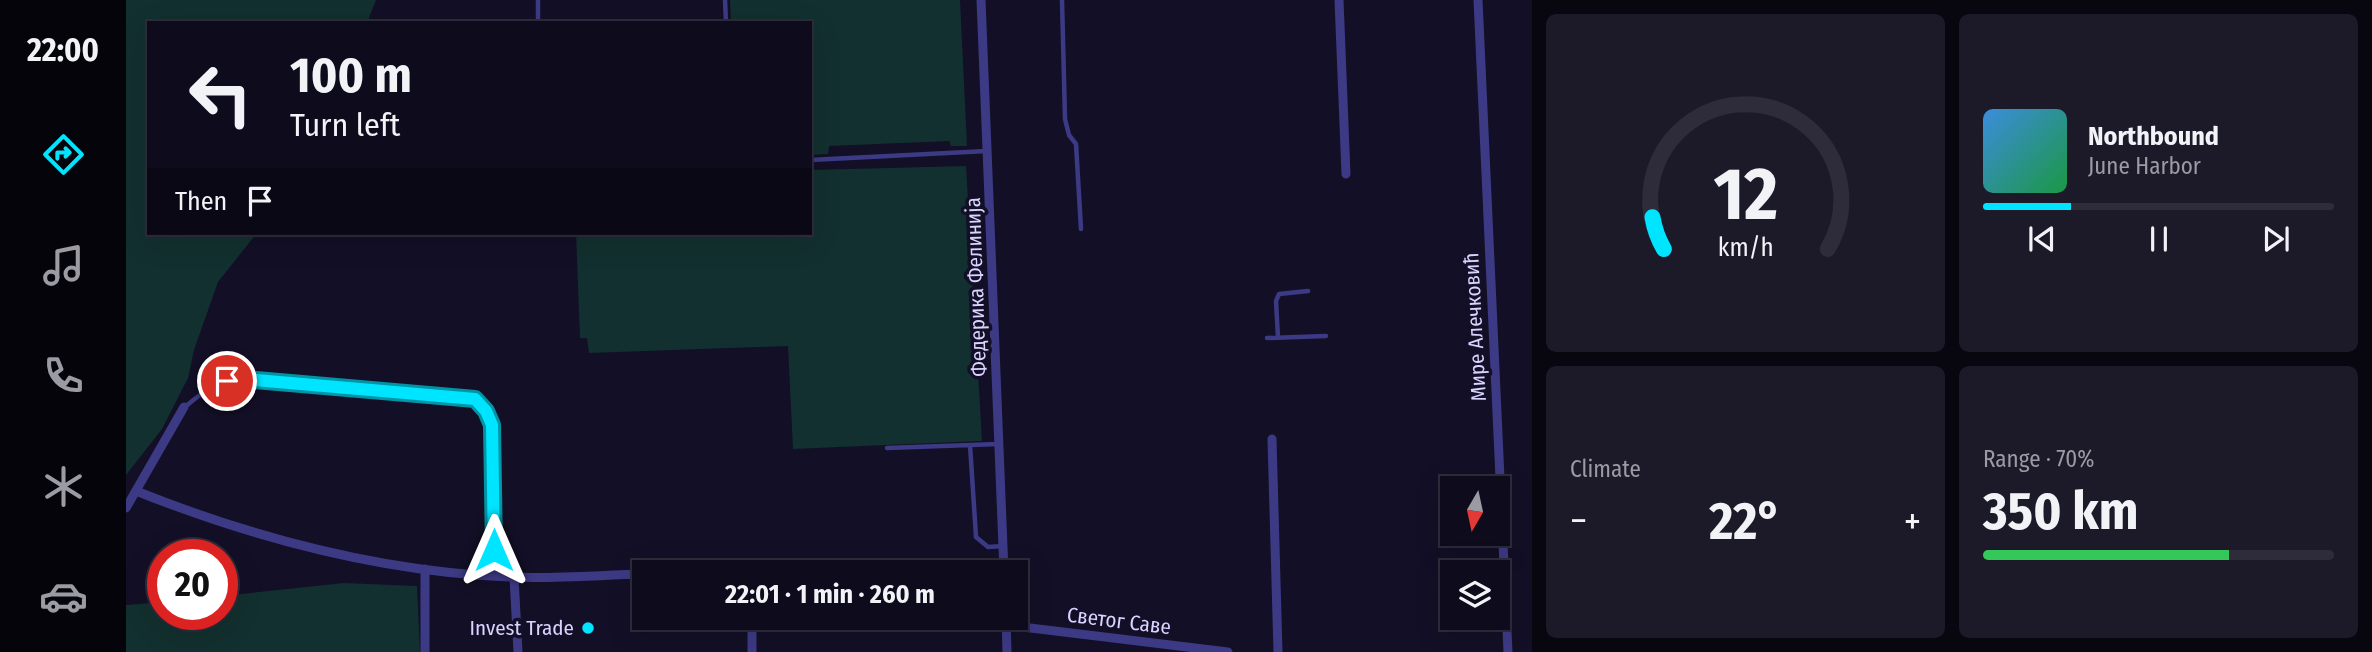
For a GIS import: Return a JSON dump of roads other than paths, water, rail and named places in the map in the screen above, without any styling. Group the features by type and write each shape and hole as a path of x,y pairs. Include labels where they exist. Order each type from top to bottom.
{"street":[{"name":"Федерика Фелинија","path":"981,0 1002,560"},
{"path":"1339,0 1346,174"},
{"name":"Мире Алечковић","path":"1478,0 1508,652"},
{"path":"126,508 184,407"},
{"path":"1272,439 1278,652"},
{"path":"136,491 217,522 282,541 425,569 514,577 632,574"},
{"path":"425,569 425,652"},
{"path":"514,577 518,652"},
{"name":"Светог Саве","path":"1028,624 1228,652"},
{"path":"752,630 752,652"},
{"path":"1006,630 1007,652"}],"lane":[{"path":"538,0 538,21"},
{"path":"725,0 726,21"},
{"path":"1062,0 1065,119 1069,135 1076,144 1081,229"},
{"path":"812,160 988,151"},
{"path":"1278,338 1276,301 1279,294 1308,291"},
{"path":"1267,338 1326,336"},
{"path":"184,407 215,386 244,379 475,399 486,411 492,425 495,576"},
{"path":"887,448 1000,444"},
{"path":"970,445 976,537 988,547 1003,546"}],"place":[{"name":"Invest Trade","path":"588,628"}]}
